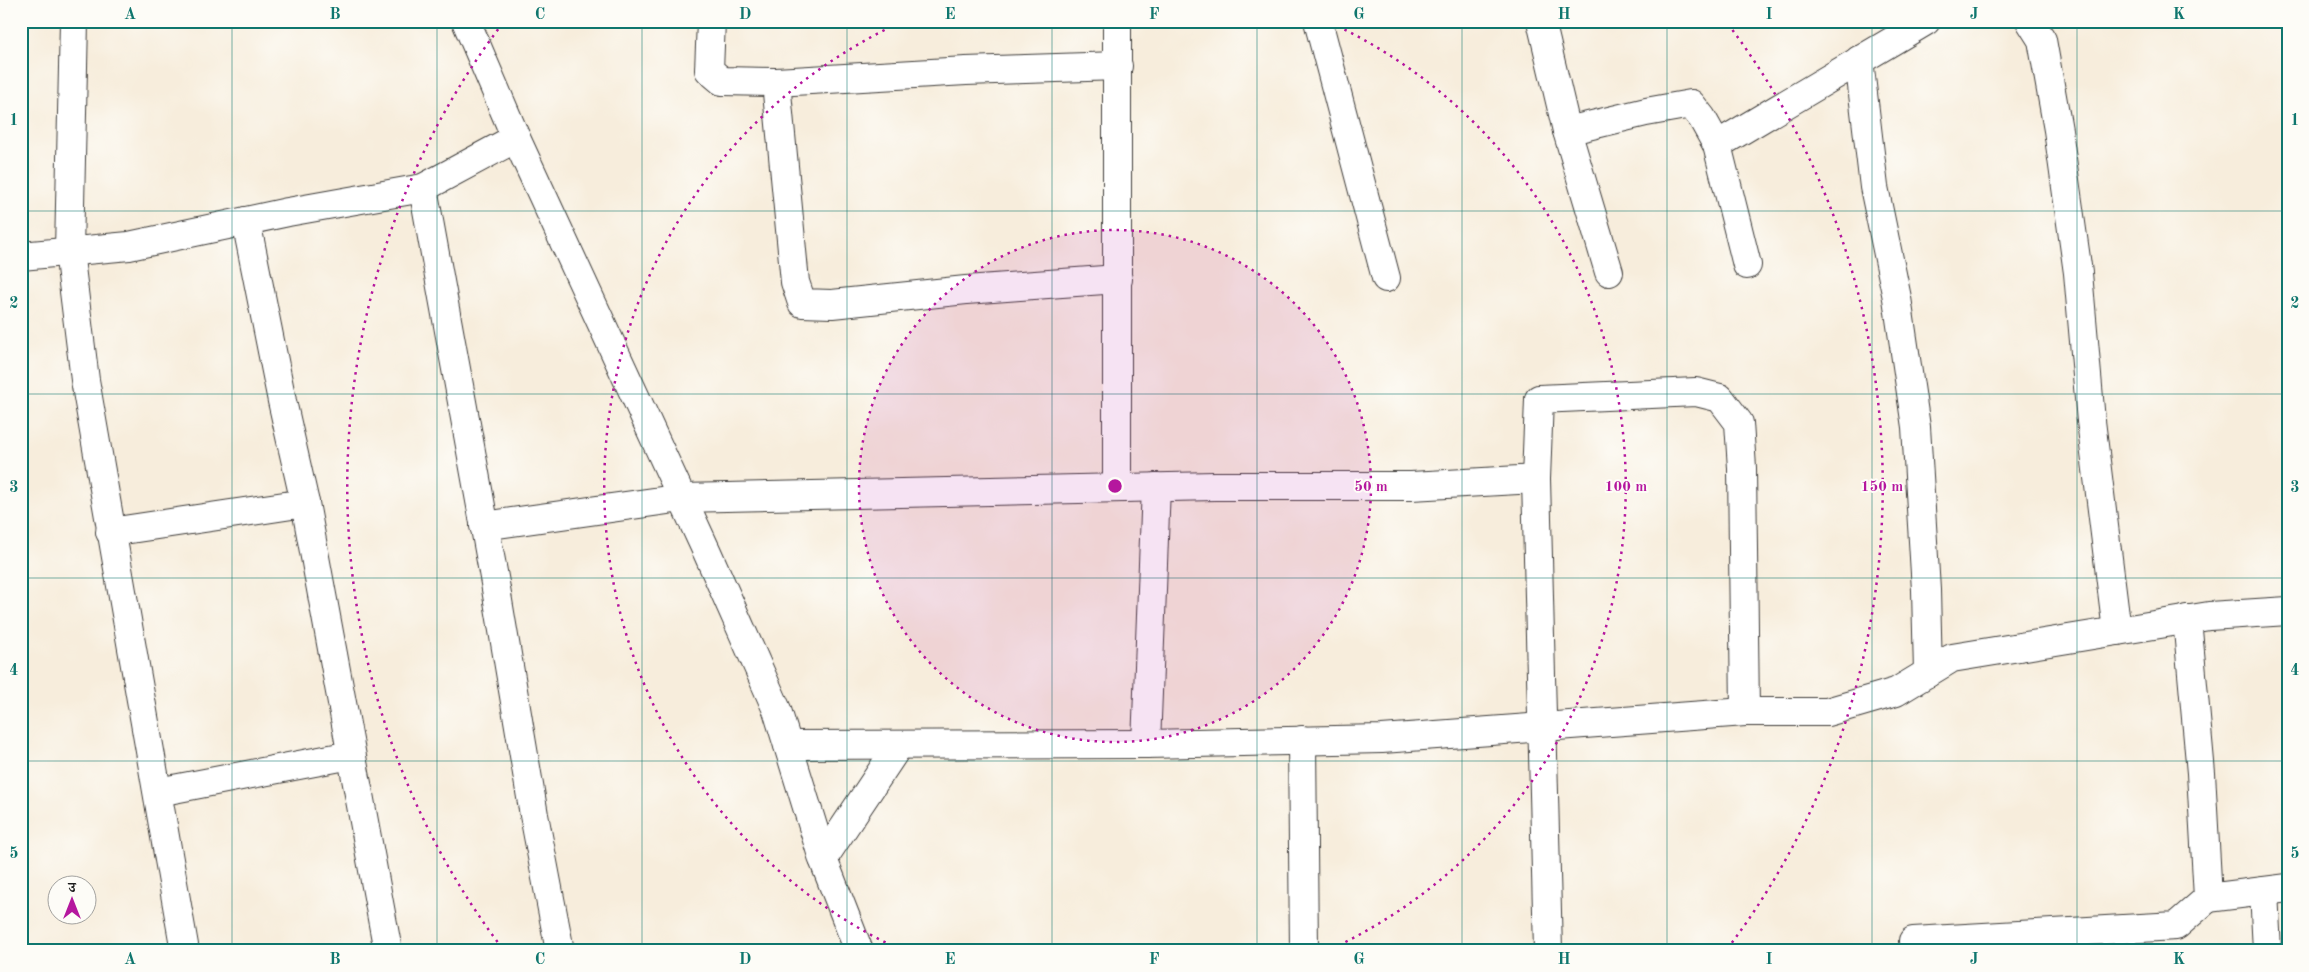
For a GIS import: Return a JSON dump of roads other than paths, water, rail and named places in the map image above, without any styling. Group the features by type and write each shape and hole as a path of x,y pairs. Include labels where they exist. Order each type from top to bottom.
{"street":[{"path":"74,21 69,251 85,380 110,532 158,792 184,951"},
{"path":"466,21 516,138 682,498 777,710 823,859 859,951"},
{"path":"711,21 709,70 722,81 776,82 966,71 1118,66"},
{"path":"1117,21 1117,487"},
{"path":"1318,21 1386,278"},
{"path":"1542,21 1567,131 1609,272"},
{"path":"1717,145 1926,21"},
{"path":"2030,21 2042,40 2060,140 2078,273 2091,421 2117,631"},
{"path":"1859,60 1874,187 1897,298 1916,427 1926,590 1928,673"},
{"path":"776,82 795,282 802,303 832,304 966,290 1118,279"},
{"path":"1567,131 1646,112 1691,104 1702,118 1717,145 1748,265"},
{"path":"21,256 129,246 246,221 423,188 516,138"},
{"path":"423,188 534,815 560,951"},
{"path":"246,221 282,401 305,503 388,951"},
{"path":"1548,951 1536,480 1539,399 1696,392 1720,398 1739,423 1745,712"},
{"path":"484,526 682,498 1117,487 1411,486 1536,480"},
{"path":"1146,744 1156,487"},
{"path":"110,532 305,503"},
{"path":"788,745 1146,744 1382,739 1745,712 1827,712 1896,692 1952,658 2187,619 2288,611"},
{"path":"2187,619 2201,773 2208,898"},
{"path":"1302,740 1304,951"},
{"path":"823,859 899,745"},
{"path":"158,792 351,755"},
{"path":"1912,941 2176,926 2208,898 2276,889 2267,951"}]}
